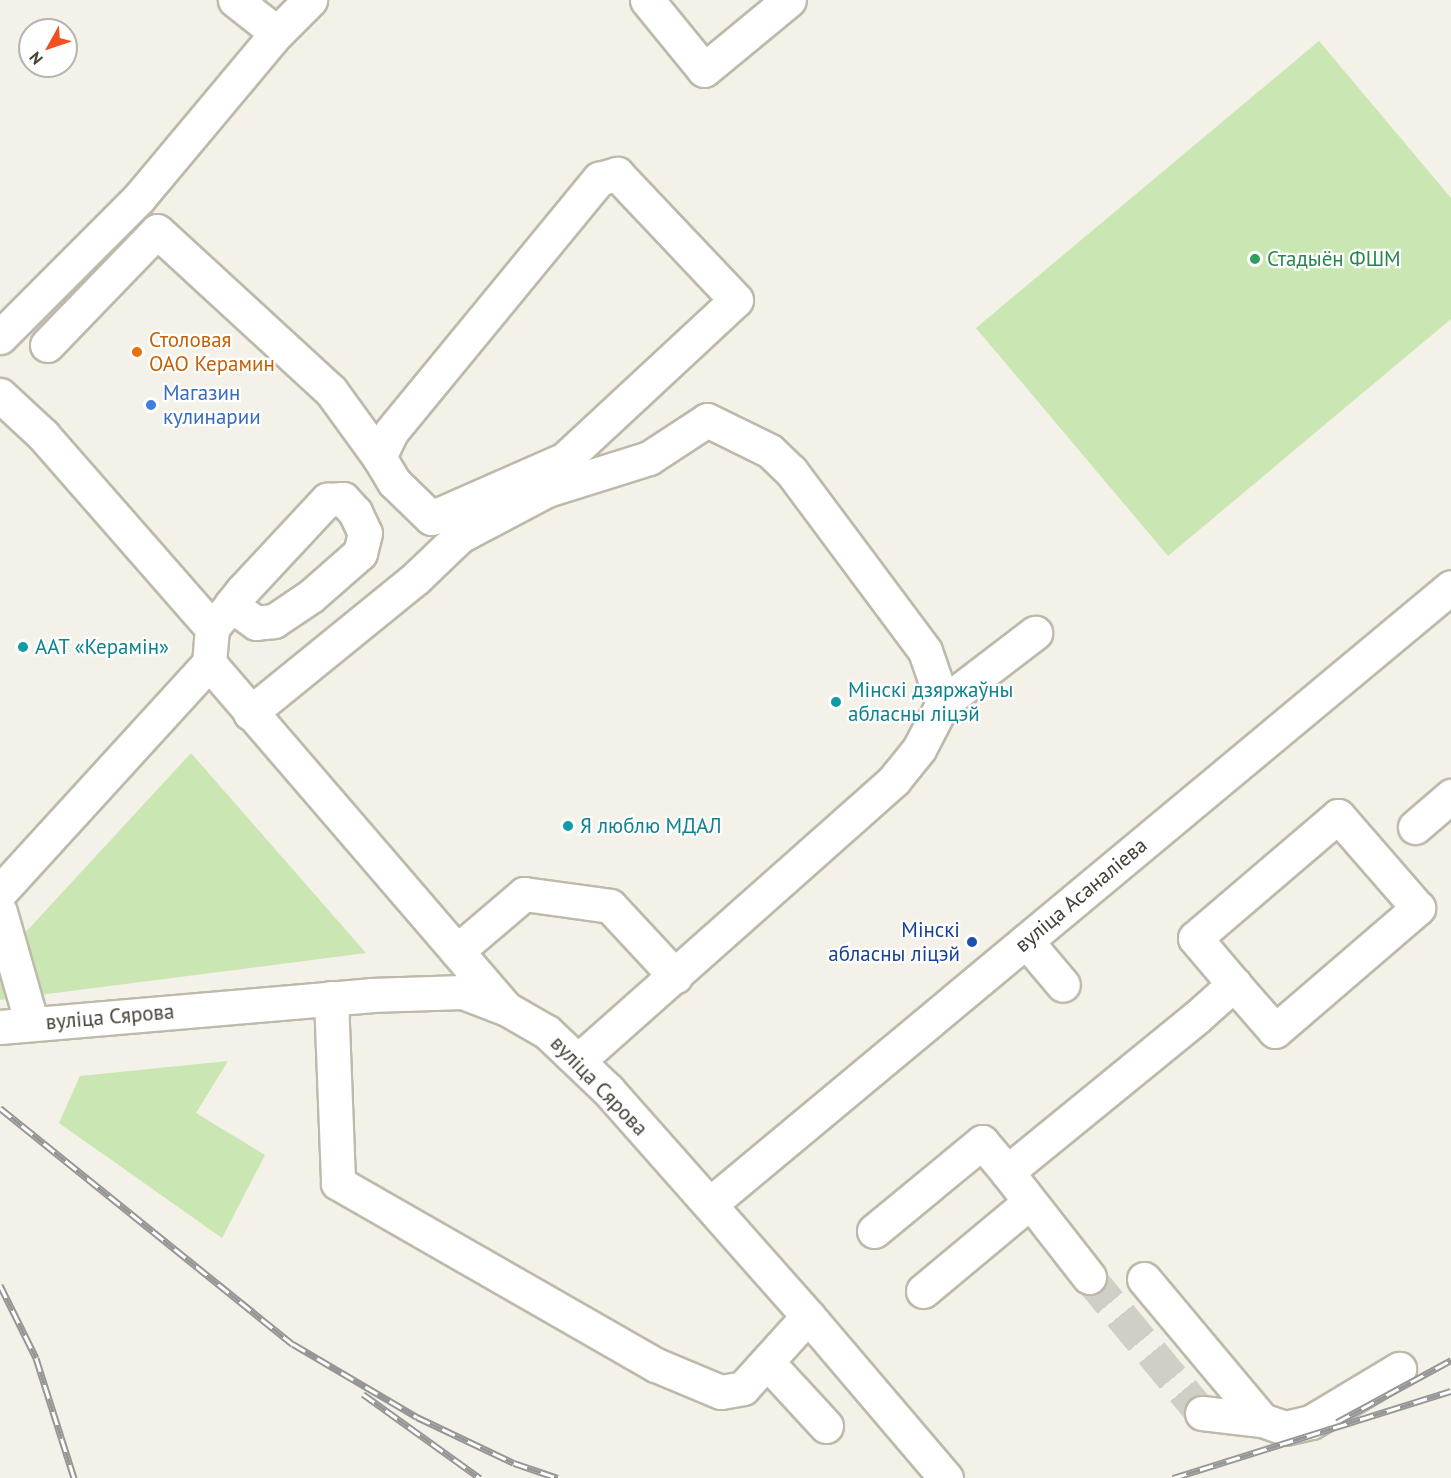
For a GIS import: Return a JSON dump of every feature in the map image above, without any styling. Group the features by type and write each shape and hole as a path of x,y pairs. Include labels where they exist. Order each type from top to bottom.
{"street":[{"path":"235,0 277,33"},
{"path":"0,337 138,199 277,33 310,0"},
{"path":"647,0 705,70 789,0"},
{"path":"380,457 391,432 599,178 617,174 736,300 565,459 431,518"},
{"path":"47,345 157,231 331,391 380,457 394,482 431,518 444,551"},
{"path":"0,395 43,435 222,616 209,663 0,892"},
{"path":"250,713 416,578 460,536 546,490 649,458 707,420 770,451 791,471 925,651 943,703"},
{"name":"вуліца Асаналіева","path":"710,1204 1451,587"},
{"path":"579,1060 894,780 919,749 943,703 1035,633"},
{"path":"209,663 507,1009"},
{"path":"1415,827 1451,796"},
{"path":"1338,816 1418,908 1275,1031 1234,984 1195,938 1338,816"},
{"path":"457,951 524,894 610,906 675,976"},
{"path":"0,912 32,1024"},
{"path":"1026,941 1063,985"},
{"path":"1007,1172 1179,1032 1234,984"},
{"name":"вуліца Сярова","path":"0,1027 331,998 463,992 507,1009 547,1032 579,1060 710,1204 946,1478"},
{"path":"331,998 338,1183 656,1365 722,1392 743,1388 808,1316"},
{"path":"874,1231 982,1142 1089,1277"},
{"path":"923,1291 1030,1202"},
{"path":"1144,1279 1262,1420"},
{"path":"767,1362 826,1426"},
{"path":"1202,1413 1262,1420 1285,1428 1311,1422 1399,1369"}],"green space":[{"name":"Стадыён ФШМ","path":"1319,41 1451,198 1451,319 1168,556 976,328"},
{"path":"191,753 366,953 0,1000 0,960"},
{"path":"228,1061 196,1113 265,1155 222,1238 59,1123 80,1076"}],"tunnel":[{"path":"1089,1277 1202,1413"}],"railway":[{"path":"0,1108 293,1344 417,1417 514,1463 558,1478"},
{"path":"0,1285 36,1358 74,1478"},
{"path":"1337,1422 1451,1360"},
{"path":"1173,1478 1451,1391"},
{"path":"363,1394 480,1478"}],"place":[{"name":"Стадыён ФШМ","path":"1255,259"},
{"name":"Столовая ОАО Керамин","path":"137,352"},
{"name":"Магазин кулинарии","path":"151,405"},
{"name":"ААТ «Керамін»","path":"23,647"},
{"name":"Мінскі дзяржаўны абласны ліцэй","path":"836,702"},
{"name":"Я люблю МДАЛ","path":"568,826"},
{"name":"Мінскі абласны ліцэй","path":"972,942"}]}
